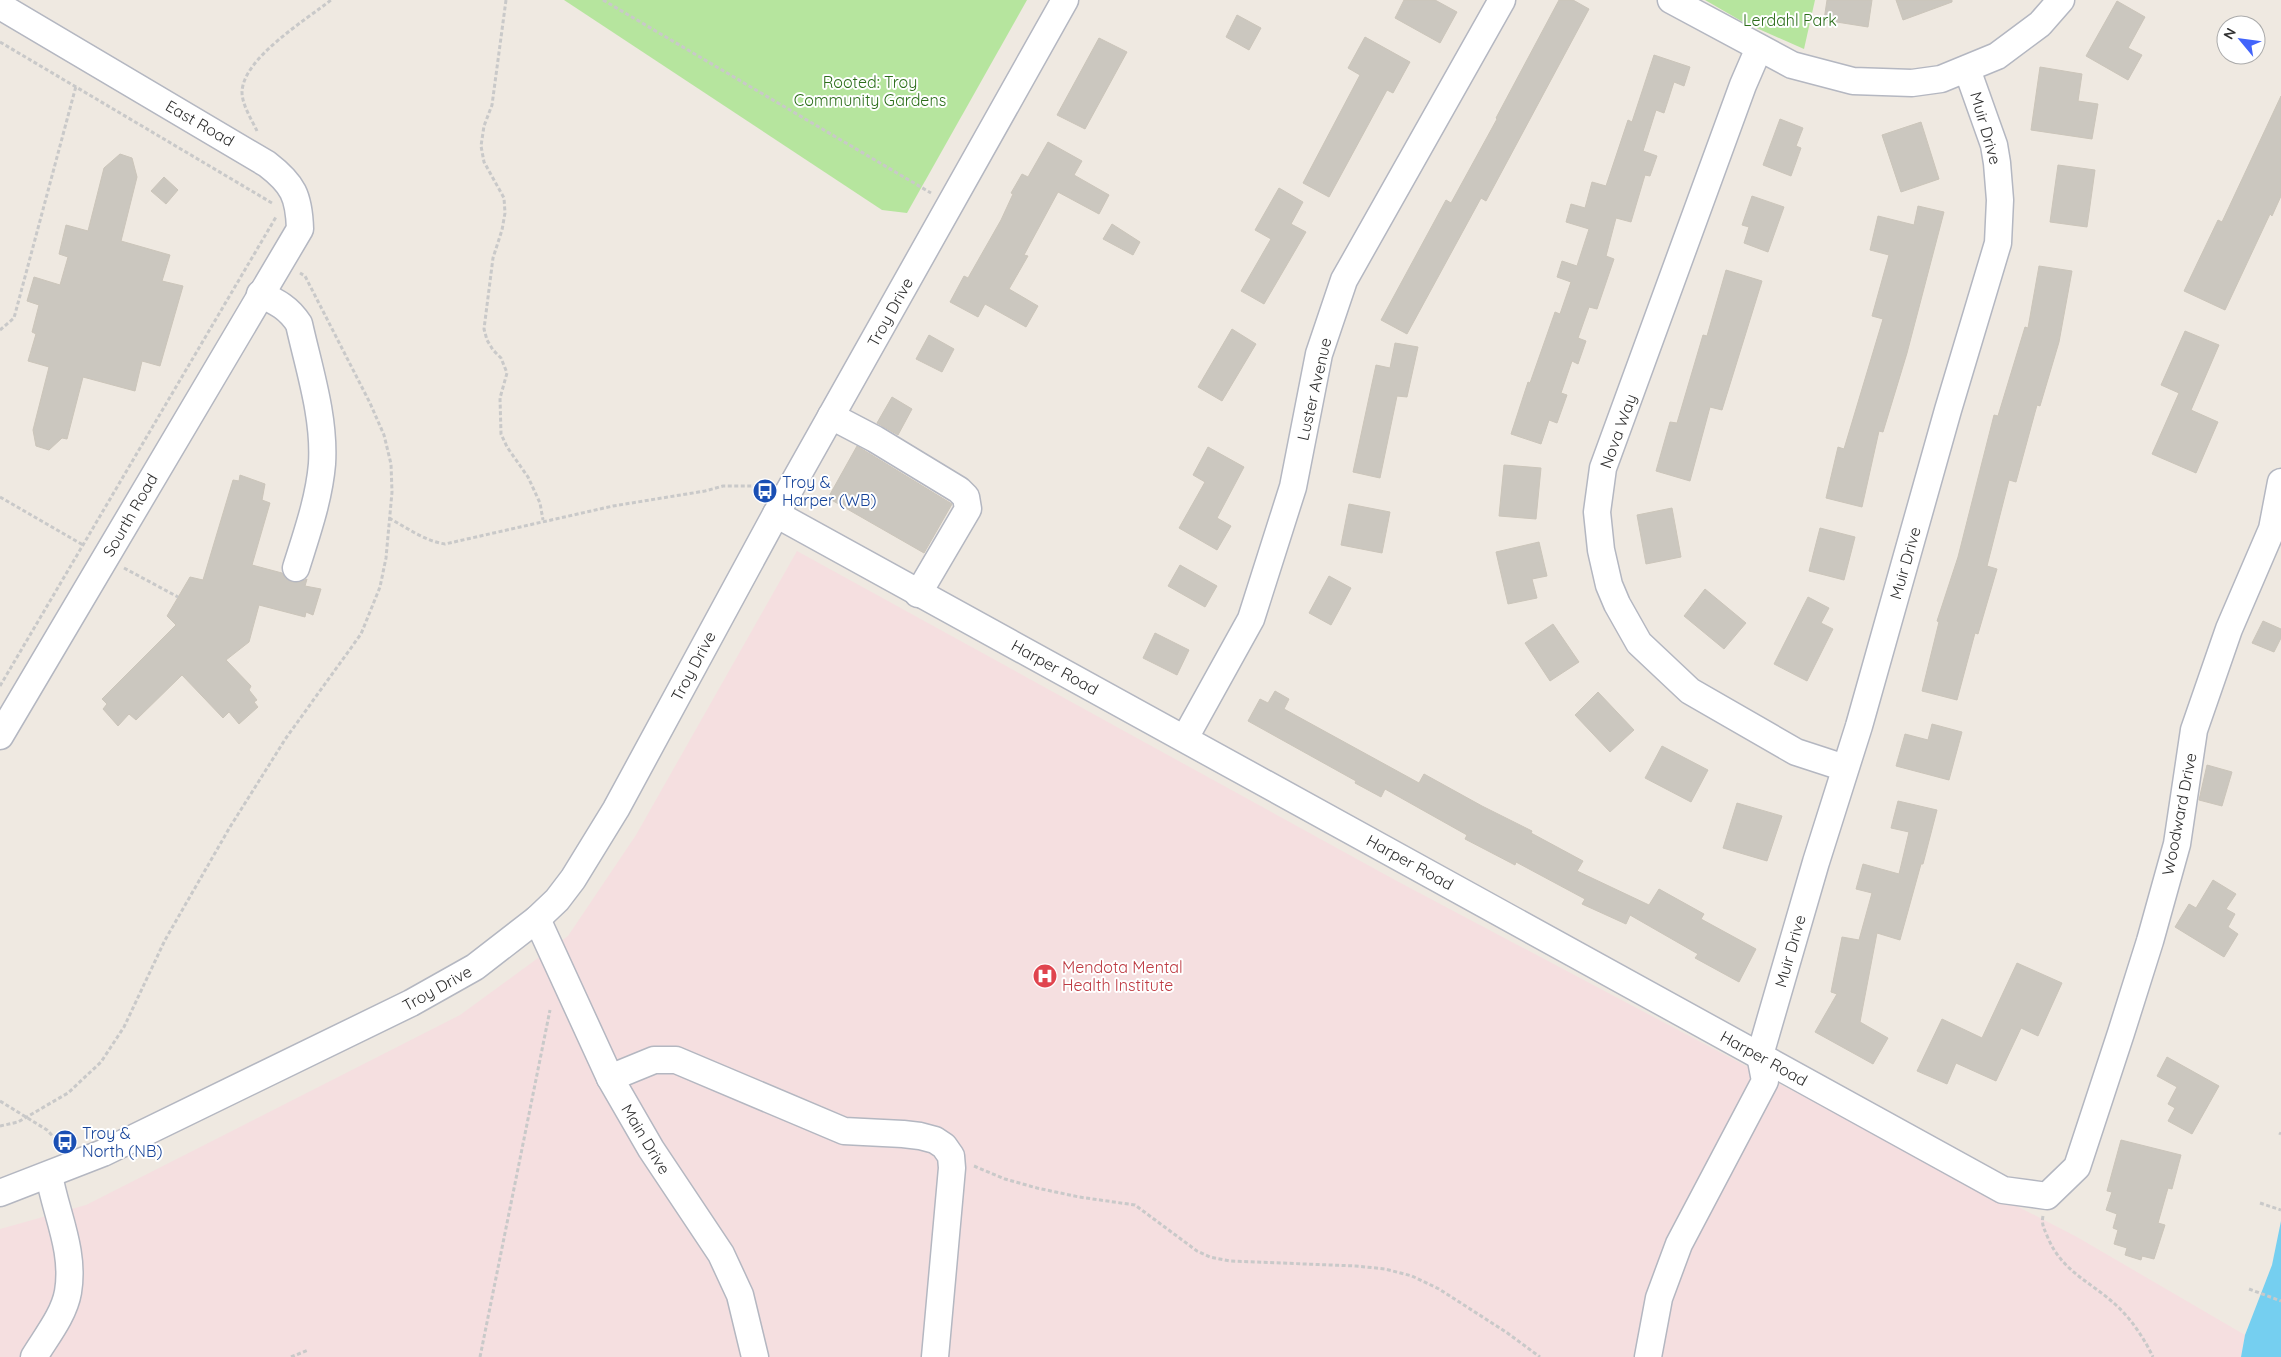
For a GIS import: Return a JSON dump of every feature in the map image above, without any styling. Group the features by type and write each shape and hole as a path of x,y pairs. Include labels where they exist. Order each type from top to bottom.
{"street":[{"name":"Troy Drive","path":"0,1194 130,1140 411,1003 475,967 537,919 557,900 573,879 616,809 830,416 1065,0"},
{"name":"Luster Avenue","path":"1185,738 1251,619 1293,487 1319,354 1344,280 1502,0"},
{"path":"1671,0 1792,65 1853,81 1912,83 1941,79 1997,56 2040,24 2062,0"},
{"name":"East Road","path":"0,6 250,152 289,183 299,210 300,229 260,294"},
{"name":"Nova Way","path":"1759,48 1743,85 1603,468 1598,512 1600,550 1609,585 1623,616 1639,643 1690,691 1796,752 1845,768"},
{"name":"Muir Drive","path":"1760,1055 1998,244 2000,200 1998,163 1994,145 1967,68"},
{"path":"260,294 283,305 293,314 299,324 319,416 322,463 318,490 296,568"},
{"name":"Sourth Road","path":"0,736 260,294"},
{"path":"830,416 883,444 959,490 966,497 968,508 918,594"},
{"name":"Woodward Drive","path":"2047,1196 2077,1167 2121,1033 2150,941 2177,844 2194,730 2229,629 2272,530 2281,482"},
{"name":"Harper Road","path":"776,514 2002,1190 2047,1196"},
{"name":"Main Drive","path":"537,919 610,1078 650,1149 721,1254 740,1295 755,1357"},
{"path":"1648,1357 1659,1298 1679,1244 1765,1082 1760,1055"},
{"path":"610,1078 654,1060 676,1060 844,1131 920,1136 944,1146 950,1156 952,1168 935,1357"},
{"path":"34,1357 60,1314 68,1293 67,1242 60,1170"}],"path":[{"path":"250,152 259,136 246,109 242,93 244,80 261,54 331,0"},
{"path":"506,0 492,105 484,126 482,146 484,162 504,198 505,213 493,258 484,329 487,340 501,358 507,373 500,398 500,434 528,477 540,503 543,520"},
{"path":"603,0 950,205"},
{"path":"0,42 274,204"},
{"path":"0,330 14,318 76,86"},
{"path":"0,686 281,209"},
{"path":"0,1126 18,1122 68,1093 101,1062 124,1027 166,940 230,827 286,738 361,634 380,588 386,558 392,492 392,464 384,435 370,403 305,276 280,261"},
{"path":"389,518 430,540 445,544 543,520 705,491 723,486 759,486 763,488"},
{"path":"480,1357 550,1010"},
{"path":"0,1100 47,1130 58,1141 60,1170"},
{"path":"950,1156 1006,1179 1037,1188 1079,1197 1135,1205 1183,1242 1210,1258 1230,1261 1356,1266 1385,1269 1412,1276 1439,1289 1506,1332 1540,1357"},
{"path":"2047,1196 2042,1223 2054,1252 2072,1272 2119,1308 2148,1346 2153,1357"},
{"path":"2260,1203 2281,1210"},
{"path":"2249,1288 2281,1301"},
{"path":"290,1357 308,1350"}],"shaded area":[{"name":"Mendota Mental Health Institute","path":"797,551 1395,880 1797,1093 2077,1237 2245,1335 2241,1357 0,1357 0,1229 86,1205 460,1015 568,936 636,835"}],"green space":[{"name":"Rooted: Troy Community Gardens","path":"564,0 1027,0 907,213 882,210"},
{"name":"Lerdahl Park","path":"1705,0 1815,0 1804,49 1743,22"}],"water":[{"path":"2281,1221 2281,1357 2241,1357 2245,1335 2272,1265"}],"building":[{"path":"1404,0 1435,0 1457,12 1440,43 1395,18"},
{"path":"1559,0 1573,0 1589,9 1486,201 1481,198 1407,334 1381,320 1446,200 1451,203"},
{"path":"1827,0 1872,0 1868,27 1824,20"},
{"path":"1896,0 1952,0 1952,2 1903,20"},
{"path":"2117,1 2145,17 2128,48 2142,55 2128,80 2086,56"},
{"path":"1237,15 1261,28 1249,50 1226,37"},
{"path":"1365,37 1410,62 1393,93 1387,90 1329,197 1303,183 1360,75 1348,68"},
{"path":"1099,38 1127,52 1085,129 1057,115"},
{"path":"1654,55 1690,67 1684,86 1674,82 1664,113 1656,110 1643,151 1657,156 1650,176 1645,175 1631,222 1616,218 1606,256 1614,259 1597,309 1589,307 1578,338 1586,341 1578,364 1572,361 1561,393 1567,395 1557,423 1549,420 1541,444 1511,434 1528,382 1530,383 1555,312 1560,314 1571,282 1557,277 1562,261 1577,266 1589,229 1566,222 1571,204 1585,208 1592,182 1606,186 1628,120 1632,122"},
{"path":"2040,67 2082,74 2078,101 2098,104 2092,139 2031,130"},
{"path":"2281,96 2281,196 2272,216 2270,214 2225,310 2184,291 2218,220 2222,222"},
{"path":"1780,119 1803,128 1796,146 1801,148 1791,176 1763,165"},
{"path":"1921,122 1939,179 1901,192 1882,135"},
{"path":"1048,142 1082,161 1074,175 1109,195 1099,214 1058,192 1024,255 1028,256 1009,289 1038,306 1026,327 985,304 978,317 950,302 964,276 968,278 1001,220 1013,194 1011,193 1022,174 1028,177"},
{"path":"120,154 132,158 137,177 121,241 170,255 162,281 183,286 160,366 142,361 135,391 83,377 67,439 62,438 49,450 36,446 33,430 49,367 28,361 36,334 32,332 39,305 27,301 34,277 60,285 68,257 59,254 66,225 88,231 104,168"},
{"path":"2058,165 2095,170 2087,227 2050,222"},
{"path":"164,177 178,190 166,204 151,191"},
{"path":"1279,188 1303,202 1291,224 1306,232 1264,304 1241,291 1271,239 1255,230"},
{"path":"1752,196 1784,207 1768,252 1744,243 1749,227 1742,225"},
{"path":"1918,206 1944,212 1907,353 1883,432 1879,431 1862,507 1826,498 1838,447 1844,449 1883,319 1872,316 1889,255 1870,250 1878,216 1914,225"},
{"path":"1112,224 1140,242 1133,255 1103,239"},
{"path":"2039,266 2072,271 2059,342 2040,406 2037,405 2016,482 2009,480 1987,566 1997,569 1978,634 1975,633 1957,700 1922,691 1939,622 1937,621 1958,557 1994,415 1998,416 2025,327 2028,328"},
{"path":"1726,270 1762,281 1722,410 1710,407 1690,481 1656,471 1670,422 1677,423 1703,335 1707,336"},
{"path":"1232,329 1256,344 1222,401 1198,387"},
{"path":"2185,331 2219,345 2191,410 2218,422 2196,473 2152,454 2179,393 2161,385"},
{"path":"929,335 954,349 942,372 916,359"},
{"path":"1395,343 1418,347 1407,397 1397,396 1380,478 1353,472 1376,365 1390,368"},
{"path":"892,397 912,409 898,435 877,423"},
{"path":"857,446 952,504 924,553 828,498"},
{"path":"1208,447 1244,467 1217,518 1231,526 1217,550 1179,528 1205,482 1193,475"},
{"path":"1504,465 1541,468 1536,519 1499,516"},
{"path":"240,475 265,484 262,500 270,503 252,565 282,573 285,578 292,582 300,582 307,579 305,586 321,589 313,615 306,612 305,617 259,605 249,642 226,660 251,686 249,690 257,700 254,702 258,707 239,724 229,712 223,718 182,675 136,720 129,714 118,726 103,709 107,704 102,699 176,625 167,616 190,577 203,580 233,480 239,481"},
{"path":"1349,504 1390,512 1382,553 1341,545"},
{"path":"1672,508 1681,557 1646,564 1637,515"},
{"path":"1820,528 1855,537 1844,580 1809,571"},
{"path":"1539,542 1547,576 1532,579 1537,598 1508,604 1496,552"},
{"path":"1180,565 1217,586 1205,607 1168,586"},
{"path":"1329,576 1351,588 1331,625 1309,613"},
{"path":"1705,589 1746,623 1724,649 1684,616"},
{"path":"1808,597 1829,608 1821,623 1833,629 1807,681 1774,664"},
{"path":"2263,621 2281,629 2281,638 2274,652 2252,643"},
{"path":"1553,624 1579,662 1550,681 1525,643"},
{"path":"1155,633 1189,650 1177,675 1143,658"},
{"path":"1275,691 1289,699 1284,709 1419,783 1424,774 1532,831 1531,833 1583,861 1577,871 1649,905 1659,889 1704,914 1701,919 1756,949 1739,982 1695,958 1698,954 1630,915 1626,924 1582,904 1585,899 1516,862 1515,865 1465,839 1467,835 1385,789 1381,797 1248,721 1260,699 1268,703"},
{"path":"1598,692 1634,730 1610,752 1575,715"},
{"path":"1932,724 1962,732 1949,780 1896,766 1905,734 1928,740"},
{"path":"1662,746 1708,770 1691,802 1645,778"},
{"path":"2207,765 2232,772 2222,806 2199,800"},
{"path":"1898,801 1937,810 1900,940 1877,933 1860,1022 1888,1038 1873,1064 1815,1032 1837,994 1831,992 1842,937 1859,940 1872,893 1856,889 1863,864 1899,874 1909,832 1891,828"},
{"path":"1737,803 1782,816 1767,861 1723,848"},
{"path":"2213,880 2236,894 2226,909 2235,914 2228,927 2238,934 2224,957 2175,927 2189,904 2196,908"},
{"path":"2017,963 2062,983 2038,1036 2021,1028 1996,1081 1956,1063 1947,1084 1917,1071 1942,1019 1982,1038"},
{"path":"2167,1057 2219,1086 2192,1134 2168,1121 2175,1108 2168,1104 2177,1087 2157,1076"},
{"path":"2121,1140 2181,1155 2172,1189 2168,1188 2158,1223 2165,1225 2154,1259 2142,1256 2141,1260 2125,1255 2127,1248 2114,1244 2118,1230 2113,1228 2117,1214 2106,1210 2112,1192 2107,1191"}],"place":[{"name":"Troy & Harper (WB)","path":"765,491"},
{"name":"Mendota Mental Health Institute","path":"1045,976"},
{"name":"Troy & North (NB)","path":"65,1142"}]}
